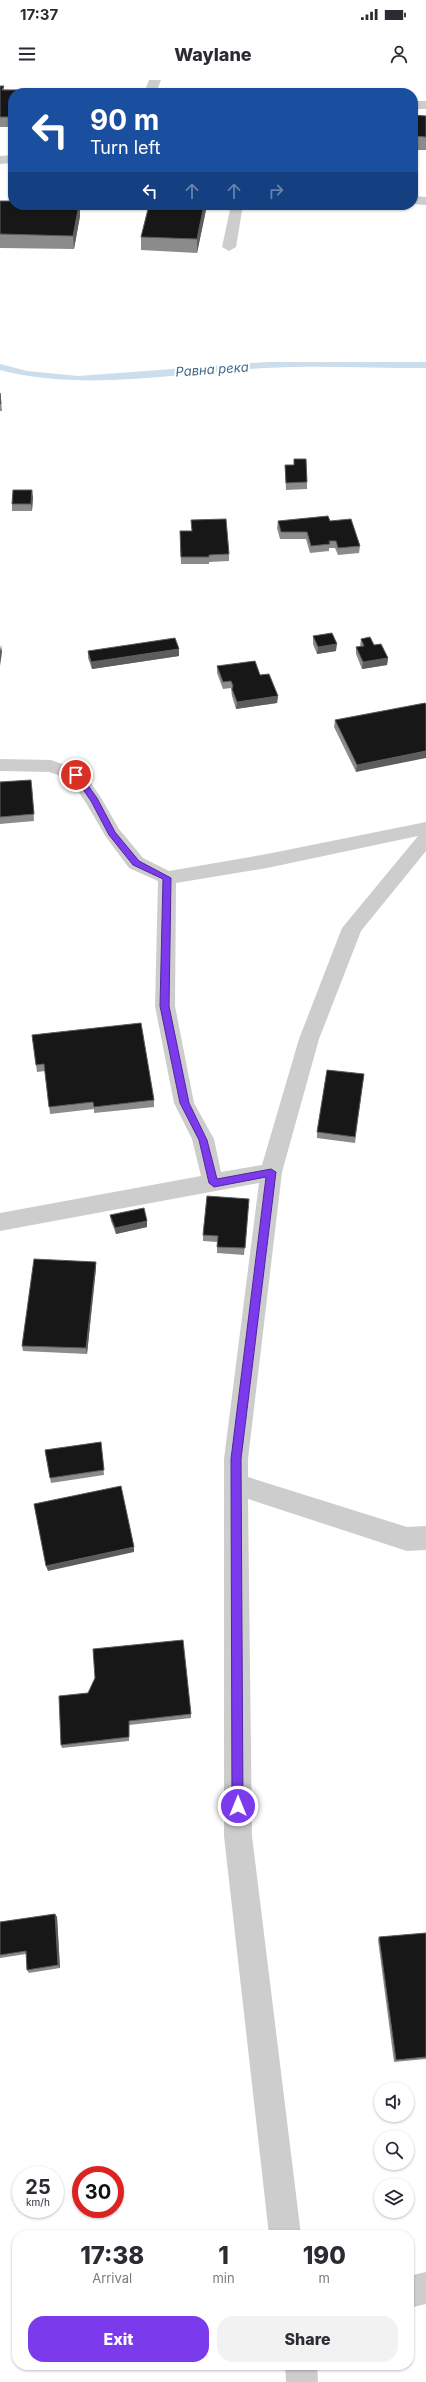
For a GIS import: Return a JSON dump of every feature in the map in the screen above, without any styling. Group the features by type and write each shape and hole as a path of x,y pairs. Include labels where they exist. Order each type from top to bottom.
{"street":[{"path":"229,247 235,210"},
{"path":"0,765 51,766 76,775 94,800 112,833 136,863 167,878 267,861 426,828"},
{"path":"284,2230 238,1836 236,1459 271,1172 309,1039 352,928 426,839"},
{"path":"167,878 165,1006 184,1103 203,1140 214,1183"},
{"path":"0,1222 271,1172"},
{"path":"235,1484 407,1539 426,1538"},
{"path":"414,2291 426,2288"},
{"path":"301,2370 302,2382"}],"building":[{"path":"0,86 4,86 2,90 8,90 8,117 0,117"},
{"path":"418,115 426,116 426,137 418,136"},
{"path":"0,201 8,201 8,210 78,210 73,236 0,234"},
{"path":"148,210 203,210 197,239 141,237"},
{"path":"294,459 306,459 307,482 286,483 285,465 294,465"},
{"path":"13,490 32,490 31,504 12,504"},
{"path":"328,516 330,521 351,519 360,546 338,548 336,541 329,541 330,544 311,546 307,532 281,532 278,521"},
{"path":"226,519 229,554 209,555 209,557 181,557 180,531 192,531 191,520"},
{"path":"332,633 337,644 318,647 313,636"},
{"path":"370,637 374,645 381,644 388,658 363,662 356,647 364,646 361,639"},
{"path":"175,638 179,649 91,662 88,651"},
{"path":"255,661 260,675 269,674 278,696 237,702 232,689 233,686 231,681 223,682 217,666"},
{"path":"425,703 426,751 357,765 335,720"},
{"path":"31,780 34,814 0,817 0,782"},
{"path":"141,1023 154,1100 94,1107 93,1102 49,1107 44,1064 36,1065 32,1035"},
{"path":"327,1070 364,1074 355,1137 317,1132"},
{"path":"207,1196 249,1199 245,1248 217,1247 218,1236 203,1235"},
{"path":"144,1208 147,1221 115,1228 110,1215"},
{"path":"34,1259 96,1262 86,1348 22,1346"},
{"path":"101,1442 104,1470 50,1478 45,1450"},
{"path":"121,1486 134,1547 46,1566 34,1504"},
{"path":"183,1640 191,1714 129,1721 129,1737 61,1745 59,1696 88,1693 95,1678 93,1649"},
{"path":"55,1914 58,1965 27,1970 26,1951 0,1955 0,1922"},
{"path":"426,1933 426,2057 396,2060 379,1937"}],"waterway":[{"name":"Равна река","path":"0,367 27,374 78,379 267,365 426,365"}],"route":[{"path":"76,775 94,800 112,833 136,863 167,878 165,1006 184,1103 203,1140 214,1183 271,1172 236,1459 238,1806"}]}
